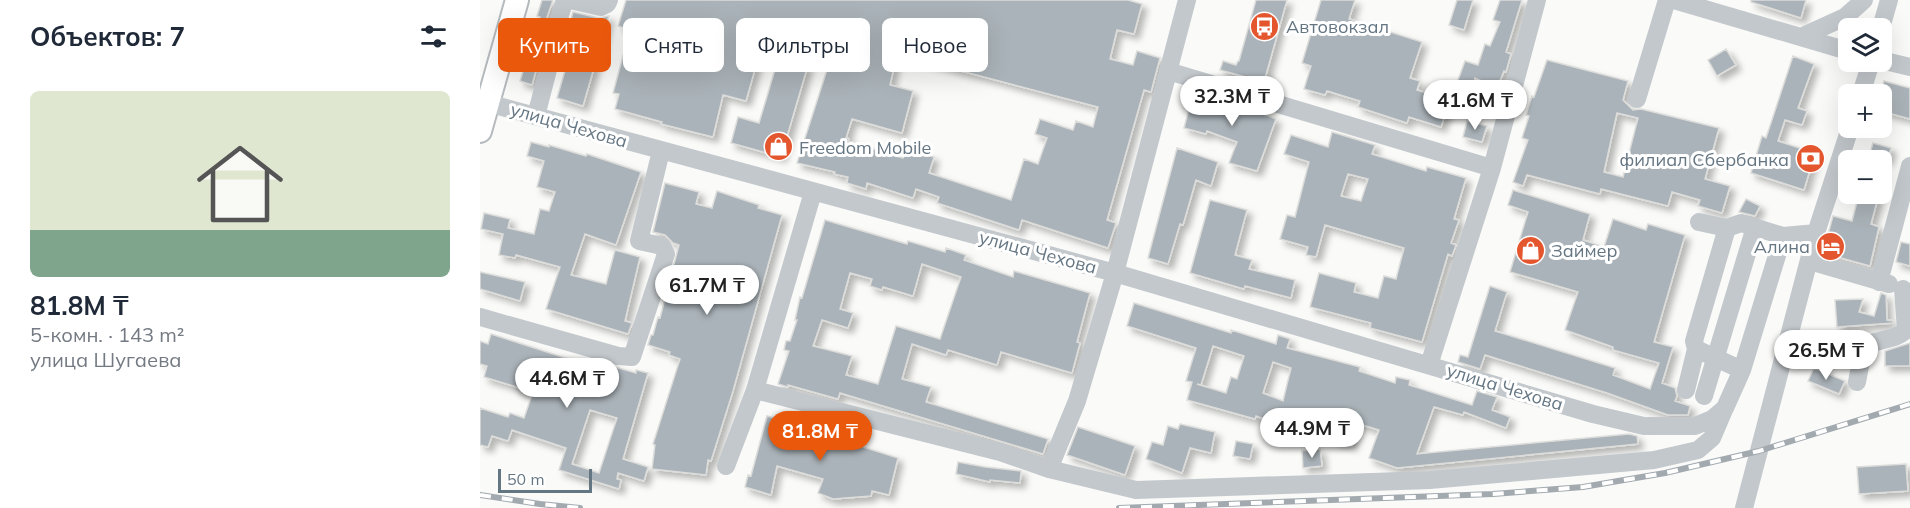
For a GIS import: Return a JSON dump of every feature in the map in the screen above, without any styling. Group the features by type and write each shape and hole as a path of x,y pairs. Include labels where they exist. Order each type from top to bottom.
{"main road":[{"path":"480,131 484,102 517,0"}],"street":[{"path":"536,116 558,31 557,24 565,0"},
{"path":"570,0 602,7 608,4 609,0"},
{"path":"1049,469 1077,401 1115,273 1187,0"},
{"path":"1429,365 1492,168 1537,0"},
{"path":"1637,99 1667,0"},
{"path":"1801,37 1845,17 1864,0"},
{"path":"1884,18 1889,0"},
{"path":"1683,1 1838,48"},
{"path":"1892,63 1910,67"},
{"path":"1168,71 1492,168"},
{"name":"улица Чехова","path":"484,102 1115,273 1593,414 1644,426 1695,426 1712,419 1725,408"},
{"path":"1744,508 1816,233 1847,138"},
{"path":"480,317 618,356 632,357 666,254 662,246 639,241 661,151"},
{"path":"1879,282 1910,166"},
{"path":"726,466 755,390 813,192"},
{"path":"1699,222 1727,228 1741,223 1783,236 1816,233"},
{"path":"1704,396 1755,227"},
{"path":"1686,390 1696,349 1694,341 1727,228"},
{"path":"755,390 1000,452 1049,469 1136,490 1430,480 1654,460 1698,450 1713,438 1742,370 1783,236"},
{"path":"1810,261 1907,290 1906,330 1900,336 1870,344 1865,348 1857,382"},
{"path":"1696,349 1742,370"}],"building":[{"path":"542,0 553,0 547,18 537,16"},
{"path":"626,0 1128,0 1142,4 1134,34 1117,30 1110,59 1133,65 1137,51 1160,58 1151,92 1144,90 1107,220 1116,223 1108,248 1022,220 1019,230 937,203 939,197 916,189 913,198 867,183 866,189 847,183 848,177 834,174 835,172 797,163 826,72 870,72 870,18 736,18 736,72 754,72 746,101 723,95 713,137 615,109 619,94 613,93 623,56 623,72 724,72 724,18 623,18 623,28 618,26","holes":["882,18 988,18 988,72 965,72 1098,107 1093,127 1076,121 1073,130 1040,119 1035,134 1047,138 1038,164 1024,159 1011,200 929,173 934,157 906,148 903,158 848,141 849,139 846,138 852,119 902,133 913,91 890,85 893,72 882,72"]},
{"name":"Автовокзал","path":"1256,0 1287,0 1264,82 1220,70 1223,61 1236,65 1239,61"},
{"path":"1321,0 1355,0 1349,19 1422,42 1410,78 1420,81 1417,90 1450,100 1441,127 1409,117 1407,123 1358,107 1360,101 1327,91 1325,95 1304,89 1311,66 1302,63"},
{"path":"1457,0 1473,0 1464,30 1449,25"},
{"path":"1500,0 1522,0 1506,52 1511,54 1506,72 1504,71 1497,88 1475,78 1467,110 1452,106 1465,61 1478,65 1485,44 1490,46 1500,22 1493,20"},
{"path":"1751,0 1806,0 1801,18 1751,2"},
{"path":"573,12 599,18 571,18"},
{"path":"1726,49 1736,65 1717,76 1708,60"},
{"path":"1793,56 1814,64 1798,108 1807,111 1802,125 1785,120 1778,141 1815,153 1804,190 1751,173 1762,136 1766,138"},
{"path":"1547,60 1628,81 1623,100 1633,110 1641,109 1719,128 1705,179 1730,186 1722,213 1698,206 1700,200 1672,192 1668,206 1601,189 1600,194 1527,175 1523,186 1513,182 1528,140 1522,138 1529,116 1526,115 1532,96 1534,97","holes":["1617,113 1638,118 1623,177 1604,172"]},
{"path":"523,72 536,72 532,85 520,81"},
{"path":"565,72 593,72 583,106 557,98"},
{"path":"774,72 806,72 781,157 731,143 738,117 759,123"},
{"path":"1884,81 1910,88 1910,119 1892,114 1892,84 1883,84"},
{"path":"1194,90 1276,119 1257,171 1229,163 1237,142 1207,131 1206,134 1184,128"},
{"path":"1467,121 1487,126 1482,142 1463,137"},
{"path":"1332,132 1375,145 1372,154 1426,171 1427,167 1466,178 1454,219 1459,220 1451,243 1456,245 1452,256 1448,254 1422,342 1370,328 1371,323 1310,307 1319,273 1356,283 1354,292 1378,298 1384,276 1396,279 1404,248 1325,225 1316,257 1306,255 1308,247 1280,239 1287,215 1295,217 1309,162 1284,154 1291,135 1328,147","holes":["1348,174 1368,179 1361,201 1341,196"]},
{"path":"531,142 586,156 587,154 641,172 616,245 585,234 571,275 606,284 615,250 640,257 625,321 632,323 628,334 546,309 560,267 516,255 515,258 499,255 503,234 481,229 484,213 510,219 508,228 534,234 540,209 549,211 555,192 537,187 544,161 527,156"},
{"path":"1873,143 1891,148 1890,150 1871,150"},
{"path":"1177,148 1218,162 1211,186 1196,180 1183,225 1180,224 1168,264 1148,258"},
{"path":"665,183 699,192 696,204 712,208 717,191 782,215 733,391 711,461 708,460 706,475 652,469 655,445 653,444 680,359 669,355 670,352 648,345 658,317 660,318 679,245 673,243 665,235 653,232"},
{"path":"1513,190 1590,214 1583,240 1604,247 1613,219 1646,230 1648,224 1685,235 1654,342 1673,347 1662,383 1675,388 1677,396 1675,401 1690,406 1688,415 1668,415 1607,393 1485,355 1480,369 1458,362 1460,355 1468,357 1490,286 1507,292 1495,331 1615,368 1613,375 1650,389 1659,363 1613,350 1613,347 1565,330 1578,292 1510,272 1528,212 1508,205"},
{"path":"1746,199 1760,206 1755,216 1739,212"},
{"path":"1210,200 1247,210 1235,255 1252,260 1249,269 1295,280 1291,298 1245,286 1244,289 1190,273"},
{"path":"1856,204 1876,204 1871,224 1879,227 1870,266 1823,253 1833,216 1852,221"},
{"path":"825,220 907,244 908,241 945,252 946,248 966,255 964,260 1013,277 1014,271 1090,293 1077,342 1080,343 1072,373 1001,352 997,365 948,350 946,355 912,344 902,379 931,387 926,402 1048,439 1043,454 840,393 838,399 778,384 789,351 784,350 786,341 790,341 797,320 795,320 800,297 802,298","holes":["922,264 961,277 940,339 896,326 878,384 846,375 852,356 813,346 822,320 848,328 853,313 840,309 850,273 872,279 870,286 882,290 883,287 913,296"]},
{"path":"1901,242 1910,244 1910,266 1896,262"},
{"path":"480,272 525,282 520,301 480,289"},
{"path":"1881,293 1886,295 1887,320 1893,323 1837,327 1835,300 1863,299 1859,312 1874,316"},
{"path":"1134,303 1231,333 1231,330 1276,344 1278,335 1290,339 1287,348 1360,367 1359,371 1395,383 1396,377 1410,380 1409,385 1472,405 1477,391 1497,397 1492,410 1510,417 1506,428 1464,412 1463,415 1434,407 1417,454 1629,434 1637,436 1638,444 1397,468 1369,458 1379,430 1356,423 1355,427 1351,426 1352,446 1333,440 1332,421 1316,416 1311,432 1275,420 1274,423 1256,416 1255,419 1187,400 1192,382 1186,381 1196,348 1127,326","holes":["1213,346 1244,356 1237,379 1231,377 1226,393 1197,384 1201,385","1273,362 1291,368 1283,401 1263,393"]},
{"path":"491,334 575,361 574,365 605,376 608,365 636,373 636,370 648,373 623,459 648,467 644,481 618,473 617,479 621,480 619,489 559,470 566,448 512,430 508,441 492,436 488,447 480,445 480,408 508,417 510,413 524,418 533,392 484,377 487,366 480,364 480,341 488,344","holes":["590,410 617,418 599,473 572,464"]},
{"path":"1811,343 1856,343 1850,358 1811,345"},
{"path":"1910,343 1910,366 1885,366 1885,351"},
{"path":"1814,368 1845,381 1839,394 1808,381"},
{"path":"767,416 801,425 800,427 841,442 841,440 898,458 889,495 872,491 871,496 833,499 818,493 823,479 777,466 771,495 745,487 748,475 751,476"},
{"path":"1180,424 1215,432 1211,453 1190,448 1182,473 1146,459 1152,442 1163,445 1168,426 1178,429"},
{"path":"1078,427 1135,446 1125,475 1067,455"},
{"path":"1236,441 1253,444 1250,459 1233,456"},
{"path":"1320,449 1322,466 1303,468 1302,451"},
{"path":"958,462 1021,471 1020,483 990,480 990,482 956,474"},
{"path":"1906,464 1908,491 1859,494 1857,467"}],"railway":[{"path":"1119,508 1493,494 1583,487 1665,473 1759,451 1910,404"},
{"path":"480,495 580,508"}],"place":[{"name":"Автовокзал","path":"1265,26"},
{"name":"Freedom Mobile","path":"778,147"},
{"name":"филиал Сбербанка","path":"1810,159"},
{"name":"Алина","path":"1831,246"},
{"name":"Займер","path":"1530,250"}]}
